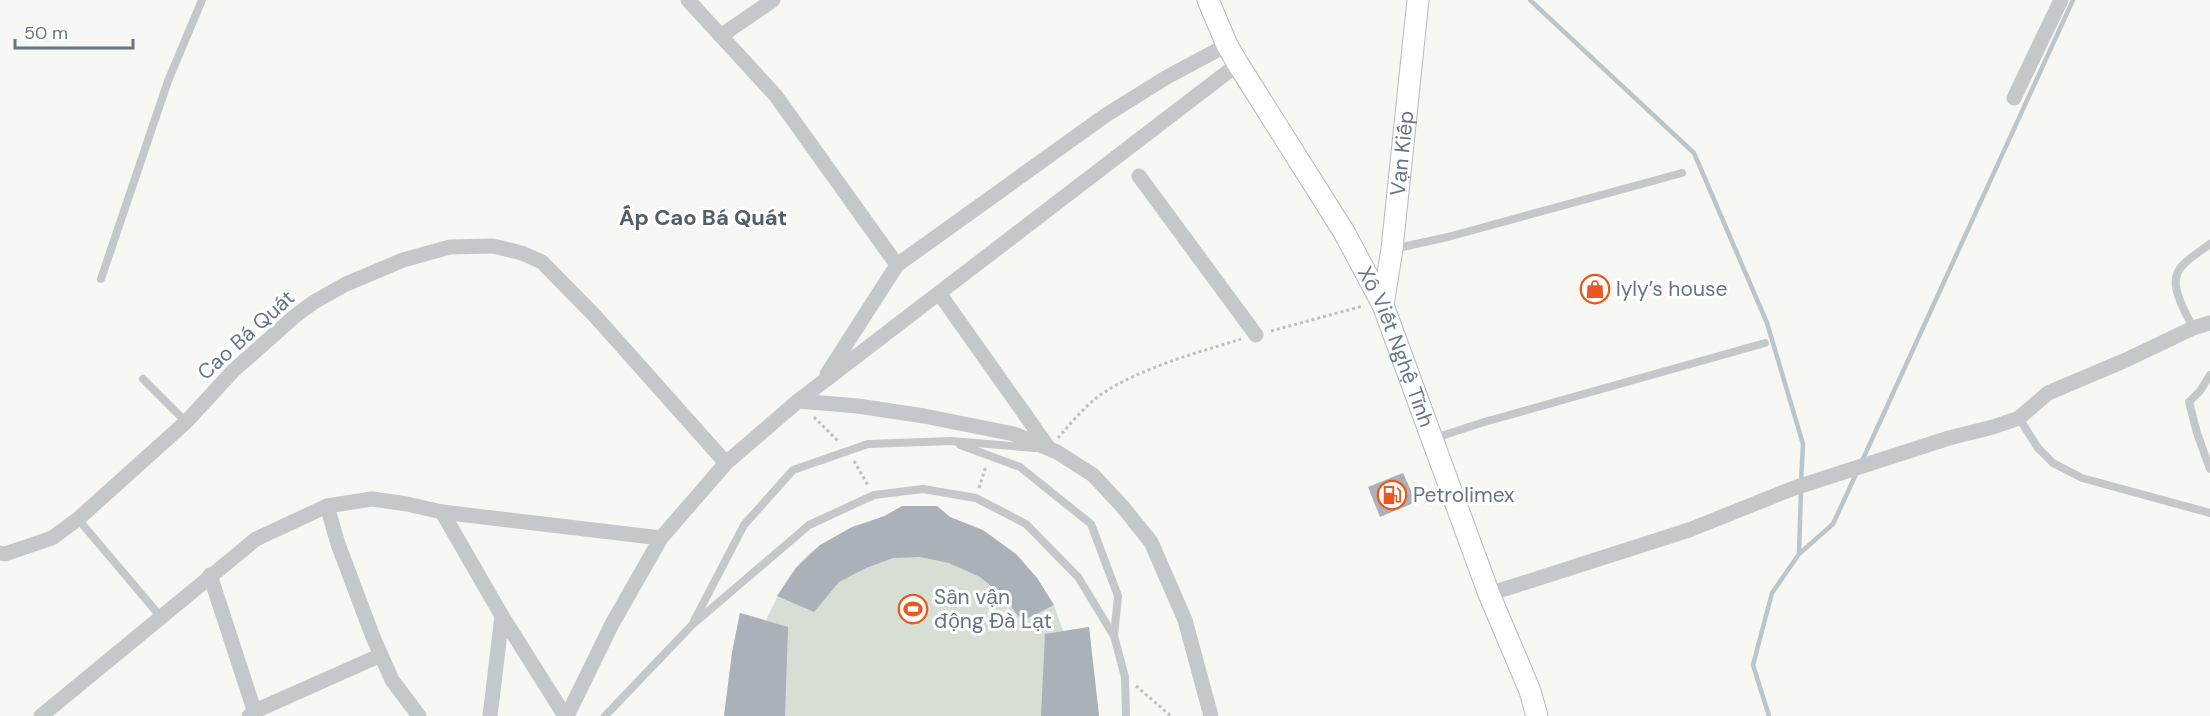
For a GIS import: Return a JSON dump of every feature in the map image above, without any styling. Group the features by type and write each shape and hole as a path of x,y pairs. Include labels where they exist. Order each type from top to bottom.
{"main road":[{"name":"Xô Viết Nghệ Tĩnh","path":"1208,0 1227,45 1344,232 1383,305 1430,439 1489,594 1530,691 1537,716"},
{"name":"Vạn Kiếp","path":"1383,305 1392,249 1418,0"}],"street":[{"path":"688,0 776,96 897,265"},
{"path":"722,35 773,0"},
{"path":"2014,98 2061,0"},
{"path":"820,384 897,265 1106,115 1167,77 1227,45"},
{"path":"566,716 612,624 662,538 726,463 798,401 1238,64"},
{"path":"1139,176 1256,335"},
{"name":"Cao Bá Quát","path":"0,553 6,554 52,538 78,519 186,422 233,371 314,302 346,284 403,260 450,247 493,246 522,253 542,262 651,378 726,463"},
{"path":"939,293 1049,449"},
{"path":"1489,594 1689,530 1794,488 2019,418 2048,393 2193,328 2210,323"},
{"path":"798,401 858,406 1014,434 1049,449 1093,475 1151,542 1185,620 1211,716"},
{"path":"41,716 256,539 327,506 372,499 442,512 662,538"},
{"path":"327,506 338,544 381,655 393,680 419,716"},
{"path":"442,512 502,616 566,716"},
{"path":"210,575 253,715 381,655"},
{"path":"490,716 502,616"}],"lane":[{"path":"101,279 168,81 202,0"},
{"path":"1392,249 1448,237 1682,173"},
{"path":"2193,328 2177,294 2175,280 2181,266 2210,244"},
{"path":"1430,439 1766,343"},
{"path":"2210,375 2200,391 2189,402 2197,434 2210,469"},
{"path":"143,379 186,422"},
{"path":"2019,418 2038,448 2053,463 2082,478 2210,513"},
{"path":"951,441 1020,467 1090,524 1118,596 1113,636"},
{"path":"692,626 744,525 793,470 868,444 951,441 1049,449"},
{"path":"605,716 692,626 809,525 874,495 923,489 976,498 1026,524 1078,576 1113,636 1125,677 1126,716"},
{"path":"78,519 160,616"}],"path":[{"path":"1049,449 1078,415 1099,396 1125,381 1193,354 1256,335 1357,307 1383,305"},
{"path":"798,401 848,451 874,495"},
{"path":"976,498 989,456"},
{"path":"1125,677 1171,716"}],"shaded area":[{"name":"Sân vận động Đà Lạt","path":"902,506 937,506 950,517 1016,554 1037,578 1054,605 1063,631 1089,627 1099,716 724,716 740,613 766,620 788,578 811,552"}],"building":[{"name":"Petrolimex","path":"1403,473 1416,502 1380,517 1368,487"},
{"path":"902,506 937,506 950,517 983,530 1016,554 1037,578 1054,605 1022,621 1003,596 980,577 949,563 920,557 893,558 866,568 839,582 814,612 777,596 796,568 820,545 852,527 885,516"},
{"path":"740,613 788,627 785,716 724,716"},
{"path":"1089,627 1099,716 1041,716 1045,634"}],"waterway":[{"path":"1530,0 1694,153 1767,323 1803,444 1801,482"},
{"path":"1862,461 2073,0"},
{"path":"1769,716 1753,665 1772,593 1799,554 1833,524 1857,472"},
{"path":"1799,553 1801,490"}],"place":[{"name":"lyly’s house","path":"1595,289"},
{"name":"Petrolimex","path":"1392,495"},
{"name":"Sân vận động Đà Lạt","path":"913,609"}],"district":[{"name":"Ấp Cao Bá Quát","path":"703,217"}]}
